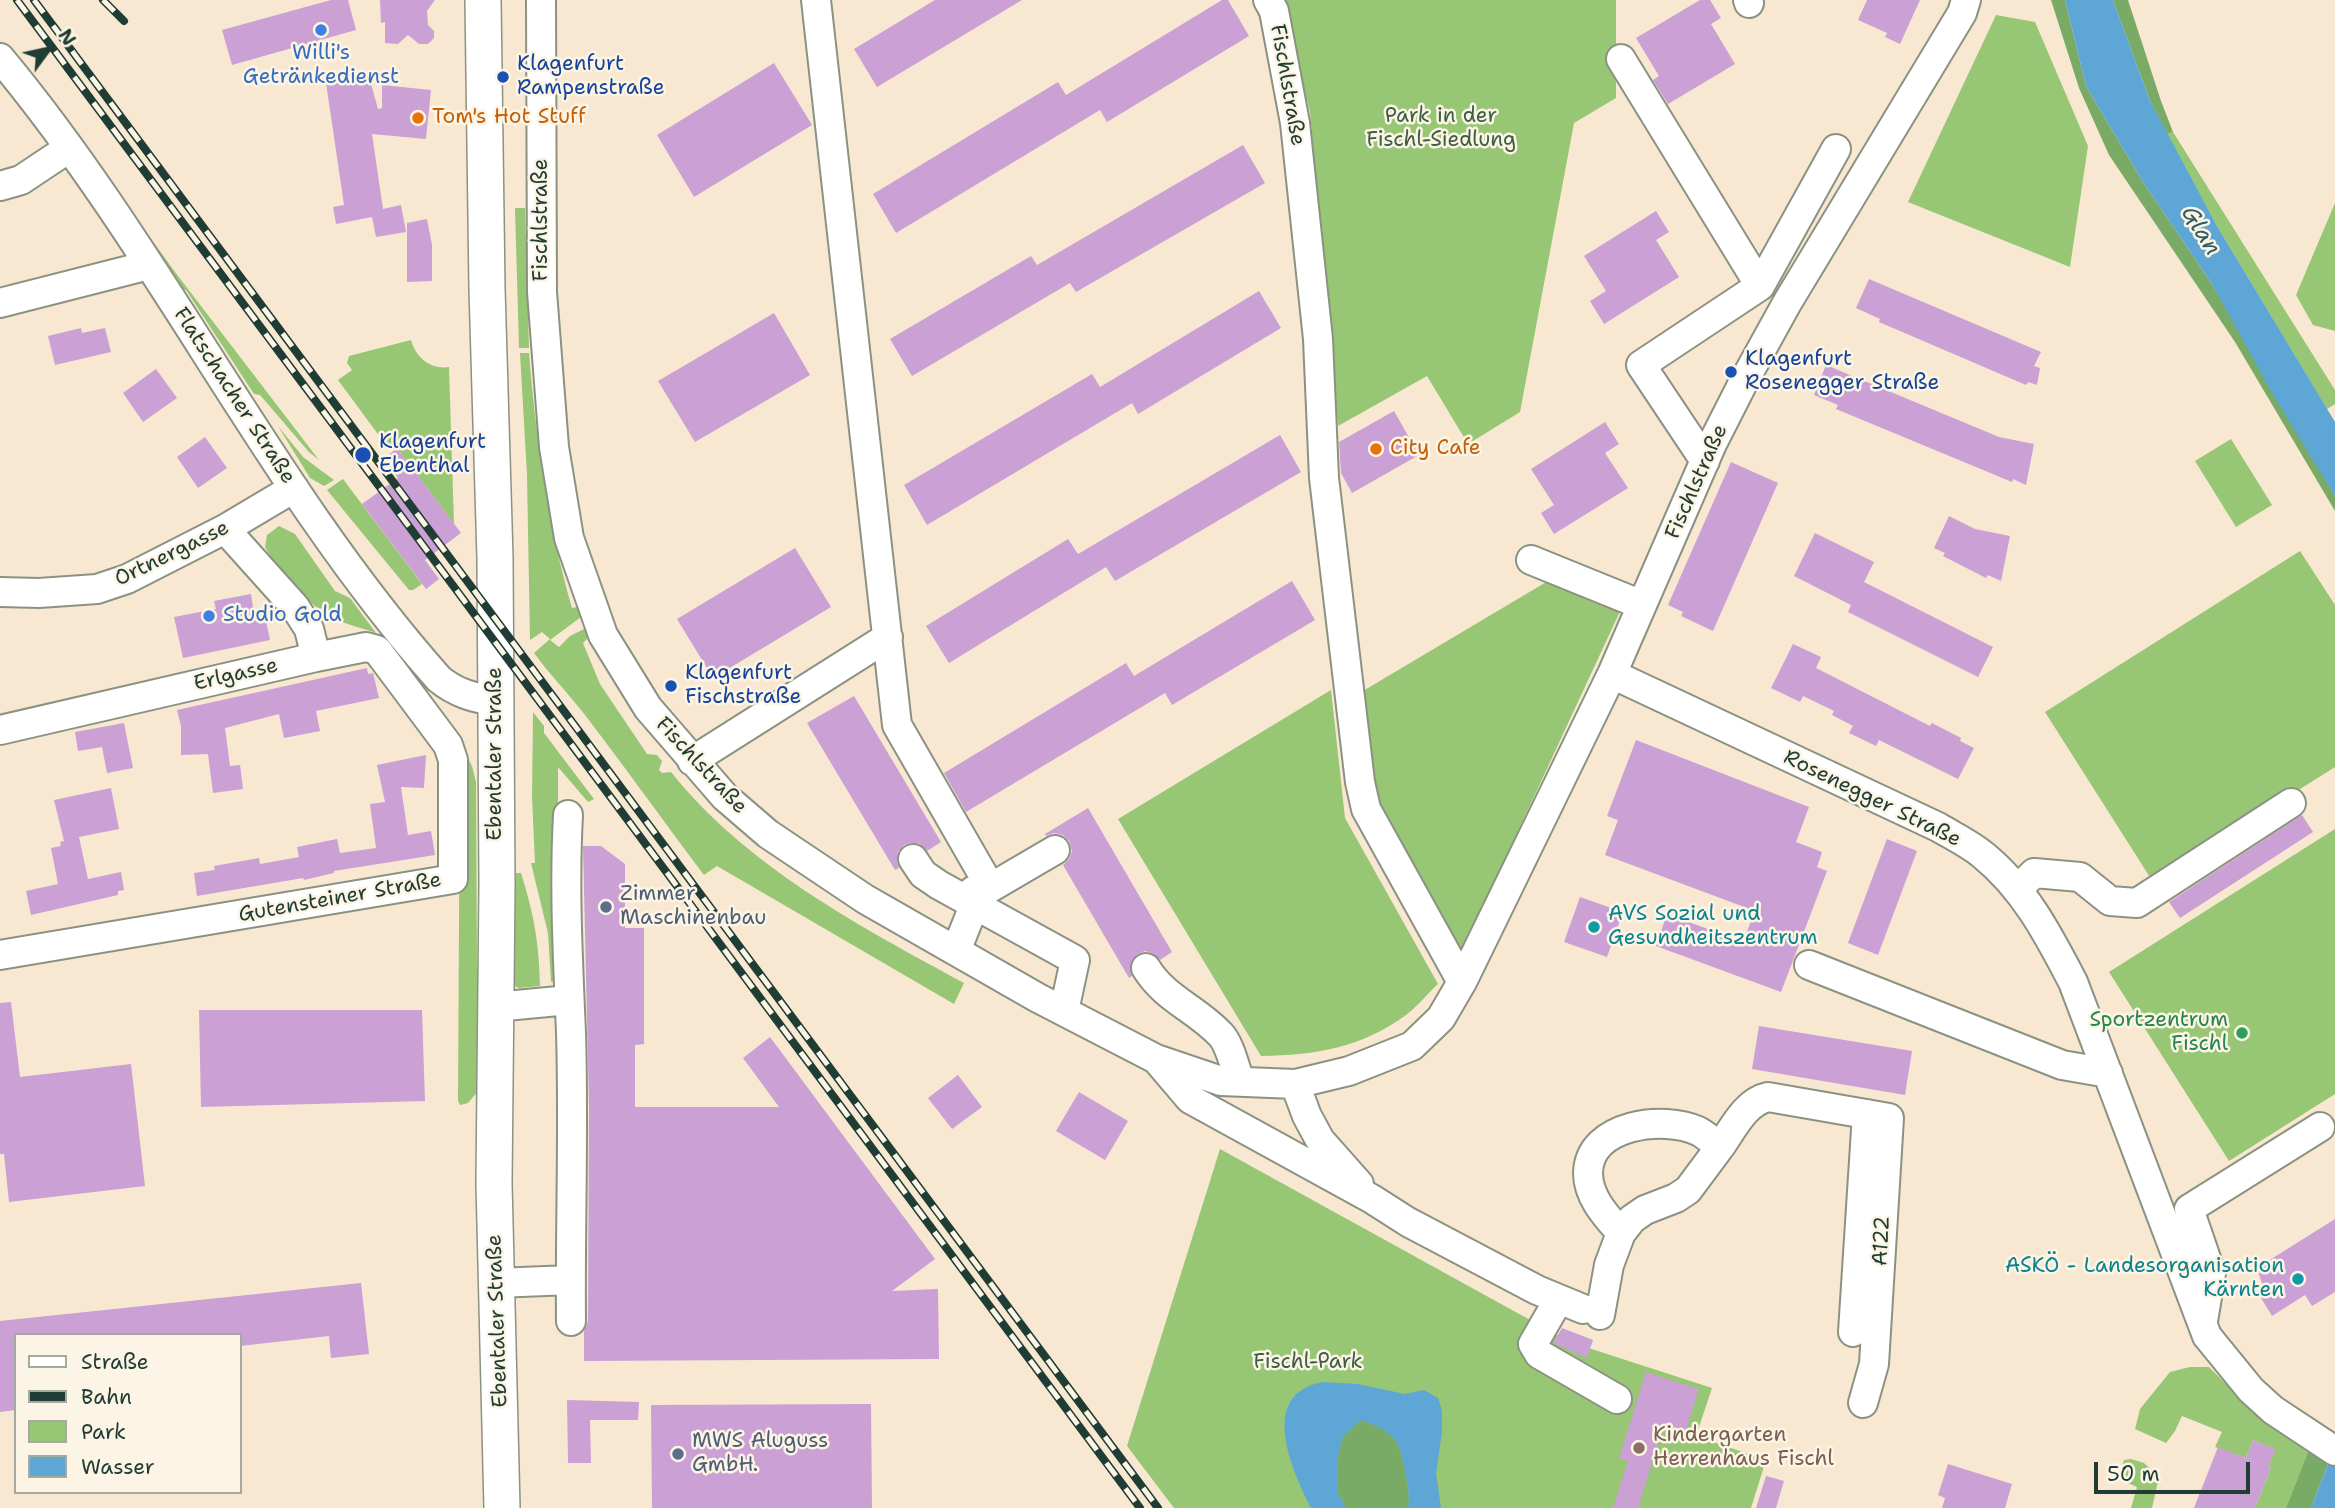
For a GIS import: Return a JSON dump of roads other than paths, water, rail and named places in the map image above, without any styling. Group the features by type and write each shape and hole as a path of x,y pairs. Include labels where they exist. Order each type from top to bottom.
{"main road":[{"name":"Ebentaler Straße","path":"483,0 487,276 495,532 496,1283 502,1508"}],"street":[{"name":"Fischlstraße","path":"541,0 542,292 554,447 569,538 603,635 648,708 725,797 768,834 865,899 1064,1012 1156,1059 1221,1080 1295,1084 1349,1071 1412,1046 1441,1018 1462,982 1612,674 1705,461 1744,381 1787,303 1955,25 1966,0"},
{"path":"816,0 897,724 979,893"},
{"name":"Fischlstraße","path":"1268,0 1274,11 1296,123 1318,339 1324,478 1360,782 1366,809 1462,982"},
{"path":"1621,59 1760,286"},
{"name":"Flatschacher Straße","path":"2,66 69,148 110,204 294,488 342,557 439,679 470,697 495,701"},
{"path":"0,186 22,180 69,148"},
{"path":"1705,461 1642,365 1760,286 1836,149"},
{"path":"0,303 149,265"},
{"name":"Ortnergasse","path":"0,592 39,593 97,589 127,579 225,529 294,488"},
{"path":"225,529 295,607 309,629 316,657"},
{"path":"1531,560 1642,605"},
{"path":"692,761 888,637"},
{"name":"Gutensteiner Straße","path":"0,955 453,879 453,760 448,745 377,650 366,647 316,657"},
{"name":"Erlgasse","path":"0,730 316,657"},
{"name":"Rosenegger Straße","path":"1612,674 1938,827 1983,855 2018,889 2049,935 2073,982 2108,1073 2175,1213 2207,1336 2251,1390 2273,1410 2335,1451"},
{"path":"2018,889 2034,873 2080,877 2110,901 2137,903 2291,803"},
{"path":"568,815 566,853 571,1034 571,1321"},
{"path":"956,951 979,893 1052,845"},
{"path":"919,856 923,874 979,893 1075,960 1064,1012"},
{"path":"1152,964 1154,982 1223,1036 1240,1082"},
{"path":"1809,965 2062,1065 2108,1073"},
{"path":"495,1007 569,1000"},
{"path":"1156,1059 1190,1099 1420,1228 1537,1290 1581,1308"},
{"path":"1295,1084 1320,1140 1372,1199"},
{"path":"1616,1399 1539,1354 1533,1344 1581,1308 1609,1265 1621,1233 1632,1219 1688,1190 1751,1104 1759,1099 1768,1097 1878,1116"},
{"name":"A122","path":"1853,1332 1878,1116"},
{"name":"A122","path":"1863,1403 1874,1364 1878,1116"},
{"path":"1621,1233 1602,1213 1592,1192 1588,1172 1592,1155 1604,1141 1639,1124 1665,1125 1697,1131 1720,1147"},
{"path":"2203,1324 2211,1273 2189,1209 2320,1127"},
{"path":"496,1283 571,1279"}],"water":[{"name":"Glan","path":"2065,0 2113,0 2150,101 2217,226 2335,422 2335,496 2272,393 2212,284 2143,182 2086,86"},
{"path":"1323,1382 1357,1384 1405,1394 1424,1390 1438,1398 1442,1411 1442,1432 1436,1473 1441,1508 1408,1508 1409,1495 1404,1463 1398,1446 1382,1429 1361,1420 1343,1436 1338,1457 1337,1491 1346,1508 1311,1508 1289,1455 1285,1417 1291,1401 1303,1389"},
{"path":"2335,1436 2335,1508 2311,1508 2329,1462"}],"railway":[{"path":"17,0 1140,1508"},
{"path":"34,0 1158,1508"},
{"path":"103,0 124,21"}],"place":[{"name":"Willi's Getränkedienst","path":"321,30"},
{"name":"Klagenfurt Rampenstraße","path":"503,77"},
{"name":"Tom's Hot Stuff","path":"418,118"},
{"name":"Klagenfurt Rosenegger Straße","path":"1731,372"},
{"name":"City Cafe","path":"1376,449"},
{"name":"Klagenfurt Ebenthal","path":"363,455"},
{"name":"Studio Gold","path":"209,616"},
{"name":"Klagenfurt Fischstraße","path":"671,686"},
{"name":"Zimmer Maschinenbau","path":"606,907"},
{"name":"AVS Sozial und Gesundheitszentrum","path":"1594,927"},
{"name":"Sportzentrum Fischl","path":"2242,1033"},
{"name":"ASKÖ - Landesorganisation Kärnten","path":"2298,1279"},
{"name":"Kindergarten Herrenhaus Fischl","path":"1639,1448"},
{"name":"MWS Aluguss GmbH.","path":"678,1454"}],"park label":[{"name":"Park in der Fischl-Siedlung","path":"1441,129"},
{"name":"Fischl-Park","path":"1308,1363"}]}
